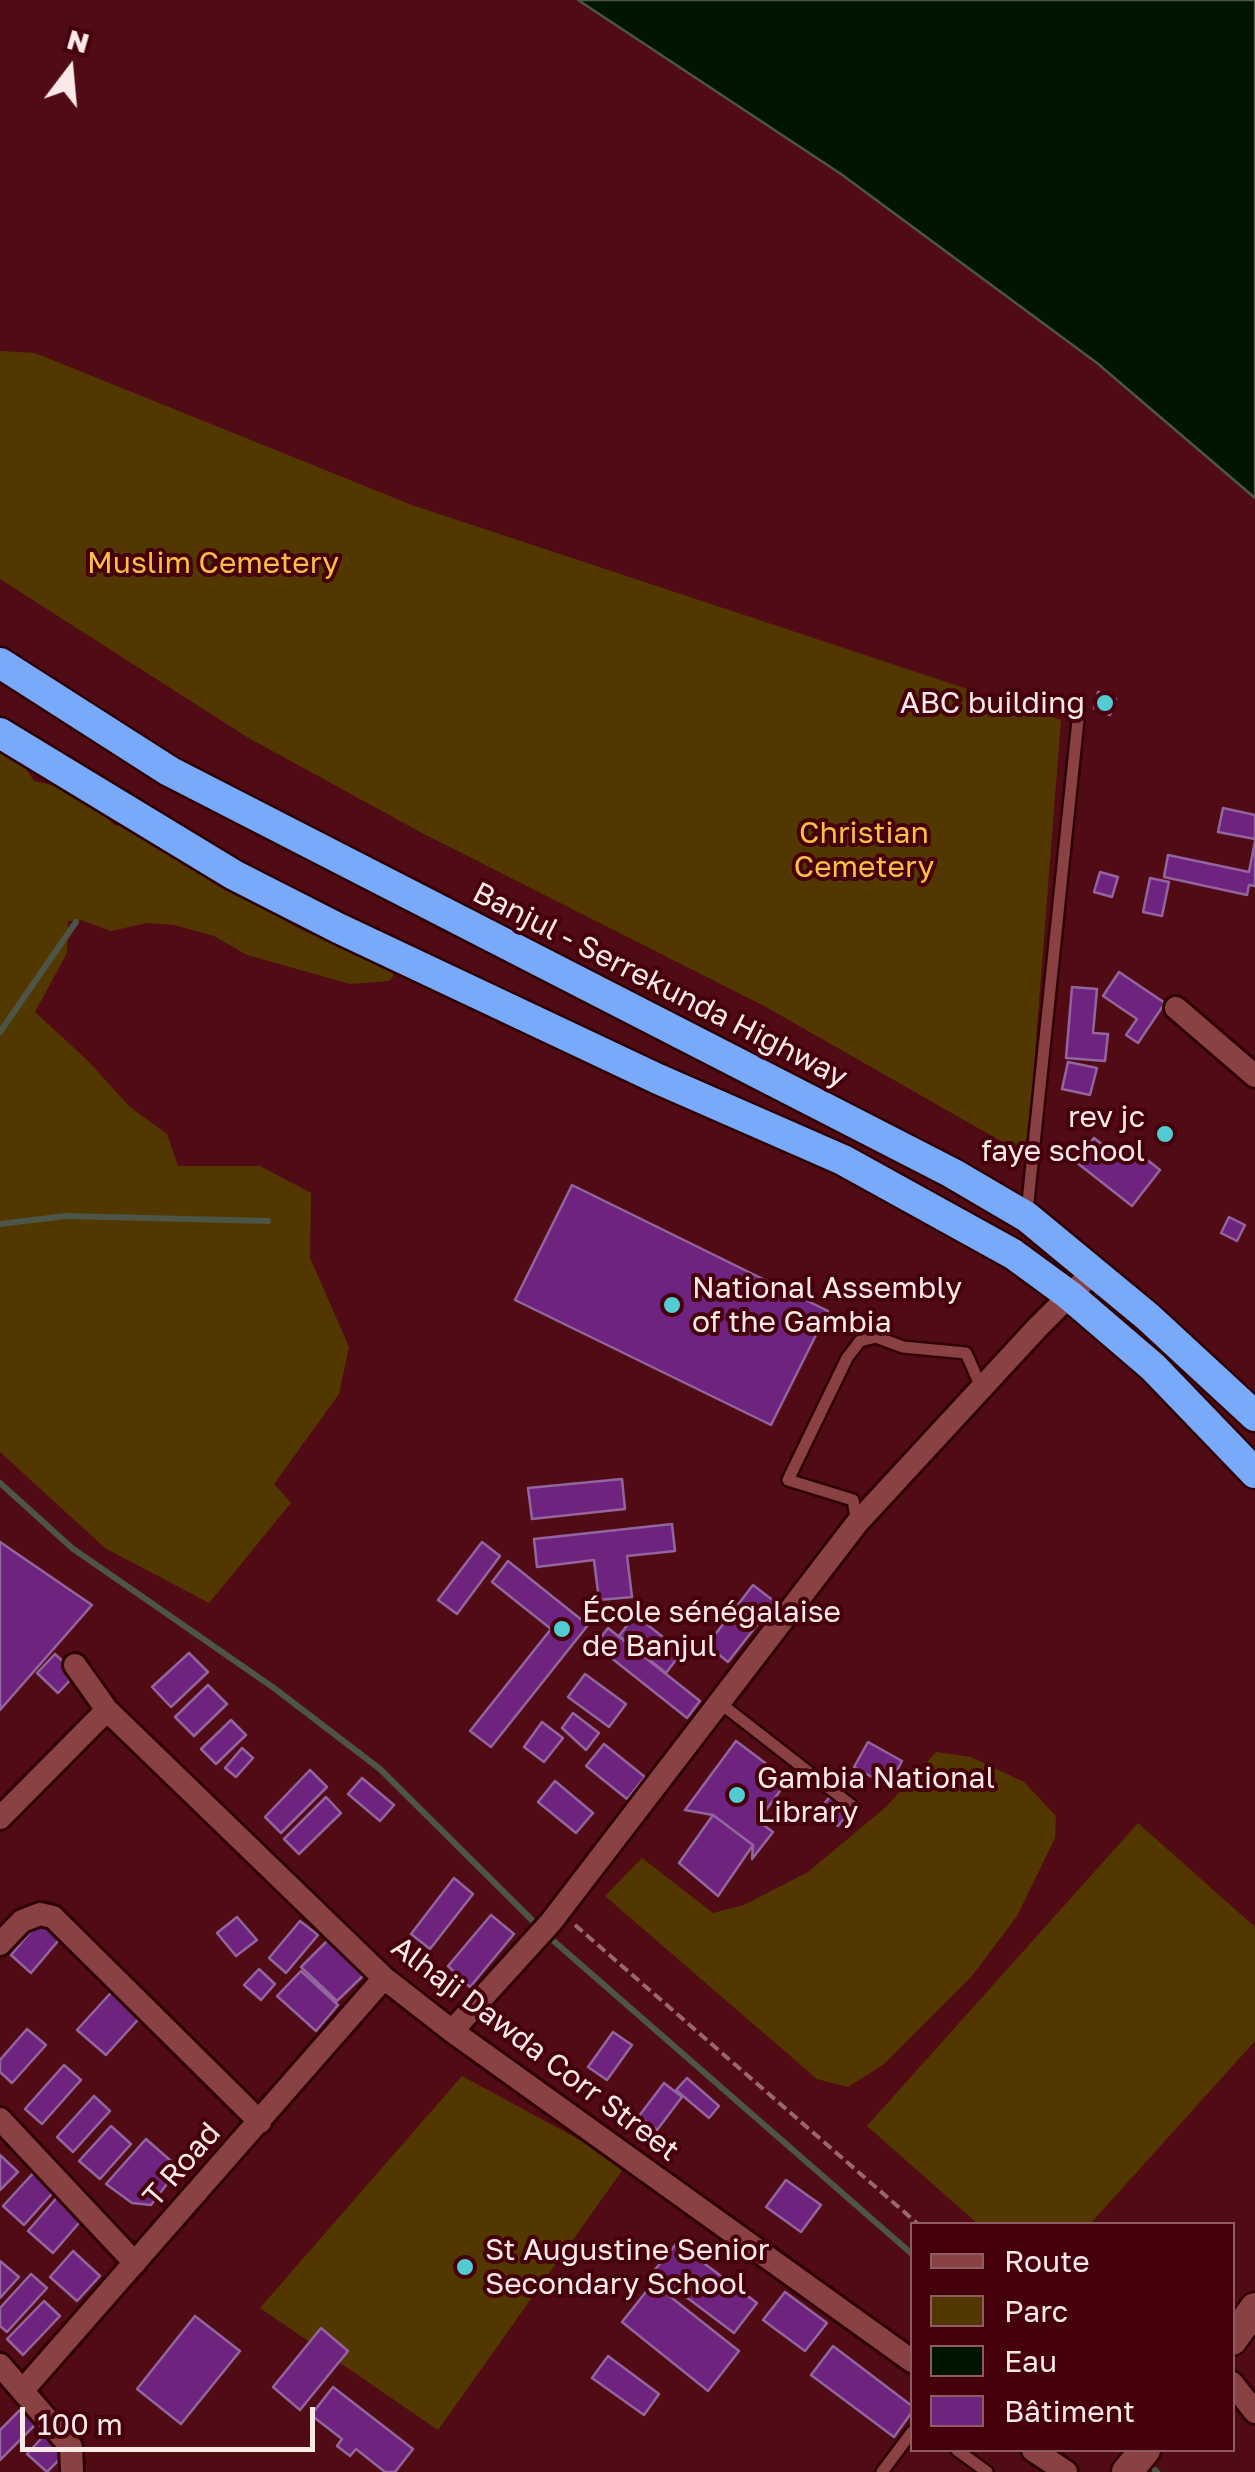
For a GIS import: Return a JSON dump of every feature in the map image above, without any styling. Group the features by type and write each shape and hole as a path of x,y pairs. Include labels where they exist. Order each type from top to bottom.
{"highway":[{"name":"Banjul - Serrekunda Highway","path":"0,662 185,780 952,1173 1027,1217 1094,1271 1255,1416"},
{"path":"0,733 234,874 338,928 658,1079 843,1160 1013,1254 1069,1295 1153,1367 1255,1473"},
{"path":"658,1079 674,1030"}],"street":[{"path":"1176,1008 1255,1076"},
{"path":"452,2031 555,1917 857,1523 1094,1271"},
{"name":"Alhaji Dawda Corr Street","path":"75,1666 107,1710 384,1978 910,2360"},
{"path":"0,1818 107,1710"},
{"path":"0,1944 22,1922 40,1914 53,1917 260,2122"},
{"name":"T Road","path":"24,2390 384,1978"},
{"path":"0,2119 135,2263"},
{"path":"1235,2336 1255,2308"},
{"path":"0,2366 71,2447 72,2472"},
{"path":"1235,2388 1255,2412"},
{"path":"1035,2452 1066,2472"}],"lane":[{"path":"1027,1217 1078,720"},
{"path":"857,1523 852,1500 788,1480 847,1358 860,1341 876,1338 903,1347 966,1353 982,1388"},
{"path":"720,1702 851,1805"},
{"path":"882,2472 910,2435"},
{"path":"960,2452 988,2472"}],"path":[{"path":"555,1917 916,2222"}],"green space":[{"name":"Christian Cemetery","path":"0,351 35,353 412,505 1061,720 1027,1156 766,1007 422,833 247,737 0,579"},
{"path":"0,750 21,761 34,781 82,792 114,825 140,828 169,854 182,856 294,926 313,935 355,942 393,971 389,981 350,984 247,955 214,936 174,925 147,923 111,931 81,920 68,921 67,953 35,1012 130,1107 167,1134 178,1166 260,1166 311,1193 310,1258 349,1347 339,1394 274,1484 291,1503 209,1603 105,1548 0,1452"},
{"path":"936,1752 971,1757 1024,1782 1056,1816 1055,1838 1017,1916 972,1976 884,2064 848,2087 817,2079 605,1896 642,1858 713,1913 744,1905 808,1872 886,1807"},
{"path":"1138,1823 1255,1927 1255,2041 1092,2222 976,2222 867,2126"},
{"path":"462,2076 626,2165 438,2430 260,2308"}],"water":[{"path":"578,0 1255,0 1255,498 1097,363 841,174"}],"building":[{"name":"ABC building","path":"1098,692 1116,699 1110,715 1094,708"},
{"path":"1223,808 1255,815 1255,839 1218,832"},
{"path":"1255,841 1255,886 1249,885 1247,895 1164,877 1168,855 1249,872"},
{"path":"1100,872 1118,877 1112,897 1094,892"},
{"path":"1150,878 1169,882 1162,916 1143,912"},
{"path":"1119,972 1165,1003 1138,1043 1126,1035 1137,1019 1103,996"},
{"path":"1072,987 1097,989 1093,1033 1108,1034 1105,1061 1066,1058"},
{"path":"1068,1062 1097,1068 1090,1095 1062,1089"},
{"path":"1094,1138 1126,1163 1136,1151 1160,1170 1132,1206 1076,1162"},
{"name":"National Assembly of the Gambia","path":"572,1185 828,1311 771,1425 515,1300"},
{"path":"1229,1217 1245,1225 1237,1241 1221,1233"},
{"path":"622,1479 625,1509 532,1519 528,1488"},
{"path":"672,1524 675,1551 627,1556 632,1597 599,1600 594,1560 537,1567 534,1539"},
{"path":"0,1542 92,1605 0,1710"},
{"path":"482,1542 500,1556 457,1614 438,1600"},
{"path":"508,1561 588,1625 491,1747 470,1731 551,1629 492,1582"},
{"path":"753,1585 775,1602 728,1662 707,1645"},
{"path":"635,1615 682,1652 666,1673 619,1636"},
{"path":"608,1628 700,1701 687,1718 595,1645"},
{"path":"189,1653 208,1672 171,1707 152,1687"},
{"path":"55,1654 76,1674 58,1693 37,1673"},
{"path":"585,1674 626,1704 609,1727 568,1697"},
{"path":"208,1685 227,1704 194,1736 175,1717"},
{"path":"573,1713 599,1733 586,1750 562,1728"},
{"path":"231,1720 246,1735 216,1764 201,1749"},
{"path":"542,1722 563,1738 544,1762 524,1747"},
{"name":"Gambia National Library","path":"736,1741 788,1780 758,1821 773,1832 752,1859 753,1845 713,1815 685,1810"},
{"path":"868,1742 902,1761 893,1778 877,1770 872,1777 854,1767"},
{"path":"604,1744 645,1777 627,1799 586,1766"},
{"path":"242,1748 253,1758 236,1777 225,1768"},
{"path":"310,1770 327,1787 281,1833 265,1817"},
{"path":"362,1778 394,1805 380,1821 348,1794"},
{"path":"555,1781 593,1813 576,1833 538,1802"},
{"path":"833,1793 852,1809 838,1826 819,1810"},
{"path":"326,1797 341,1813 299,1854 284,1839"},
{"path":"713,1815 753,1845 718,1896 679,1863"},
{"path":"454,1878 473,1894 430,1949 411,1934"},
{"path":"491,1915 514,1934 470,1987 448,1966"},
{"path":"237,1917 257,1940 236,1956 217,1933"},
{"path":"42,1918 63,1935 31,1973 11,1955"},
{"path":"300,1921 318,1935 286,1973 269,1958"},
{"path":"331,1937 368,1971 337,2001 301,1967"},
{"path":"259,1969 275,1984 261,2000 244,1985"},
{"path":"301,1971 338,2005 316,2031 277,1996"},
{"path":"117,1986 145,2012 106,2055 77,2030"},
{"path":"27,2029 46,2045 12,2083 0,2072 0,2060"},
{"path":"613,2032 632,2045 607,2080 588,2067"},
{"path":"64,2065 81,2080 42,2124 25,2109"},
{"path":"687,2078 719,2106 709,2118 676,2090"},
{"path":"664,2083 682,2097 657,2130 639,2116"},
{"path":"94,2096 110,2111 73,2152 57,2137"},
{"path":"111,2126 131,2144 100,2179 79,2161"},
{"path":"146,2139 179,2168 151,2205 132,2203 106,2184"},
{"path":"0,2155 18,2172 0,2190"},
{"path":"37,2169 57,2188 24,2225 3,2206"},
{"path":"786,2180 821,2205 801,2232 766,2207"},
{"path":"60,2194 85,2216 53,2253 28,2231"},
{"path":"677,2243 757,2303 734,2333 653,2272"},
{"path":"73,2251 100,2276 77,2301 50,2277"},
{"path":"0,2261 19,2277 0,2298"},
{"path":"31,2274 47,2288 7,2332 0,2326 0,2308"},
{"path":"653,2283 739,2351 708,2391 622,2322"},
{"path":"785,2292 827,2323 805,2351 763,2320"},
{"path":"44,2301 60,2316 23,2355 7,2339"},
{"path":"195,2316 240,2351 181,2424 137,2389"},
{"path":"321,2328 348,2351 300,2410 273,2387"},
{"path":"833,2346 910,2404 910,2415 894,2437 811,2375"},
{"path":"608,2356 659,2394 644,2415 592,2378"},
{"path":"333,2387 413,2449 395,2472 385,2472 356,2449 350,2456 337,2446 342,2439 311,2415"},
{"path":"26,2404 41,2419 0,2460 0,2430"},
{"path":"49,2430 70,2449 47,2472 27,2454"}],"waterway":[{"path":"0,1032 76,922"},
{"path":"0,1224 66,1216 268,1221"},
{"path":"0,1483 72,1548 274,1688 380,1769 539,1927"},
{"path":"548,1936 910,2252"}],"place":[{"name":"ABC building","path":"1105,703"},
{"name":"rev jc faye school","path":"1165,1134"},
{"name":"National Assembly of the Gambia","path":"672,1305"},
{"name":"École sénégalaise de Banjul","path":"562,1629"},
{"name":"Gambia National Library","path":"737,1795"},
{"name":"St Augustine Senior Secondary School","path":"465,2267"}],"park label":[{"name":"Muslim Cemetery","path":"213,563"}]}
